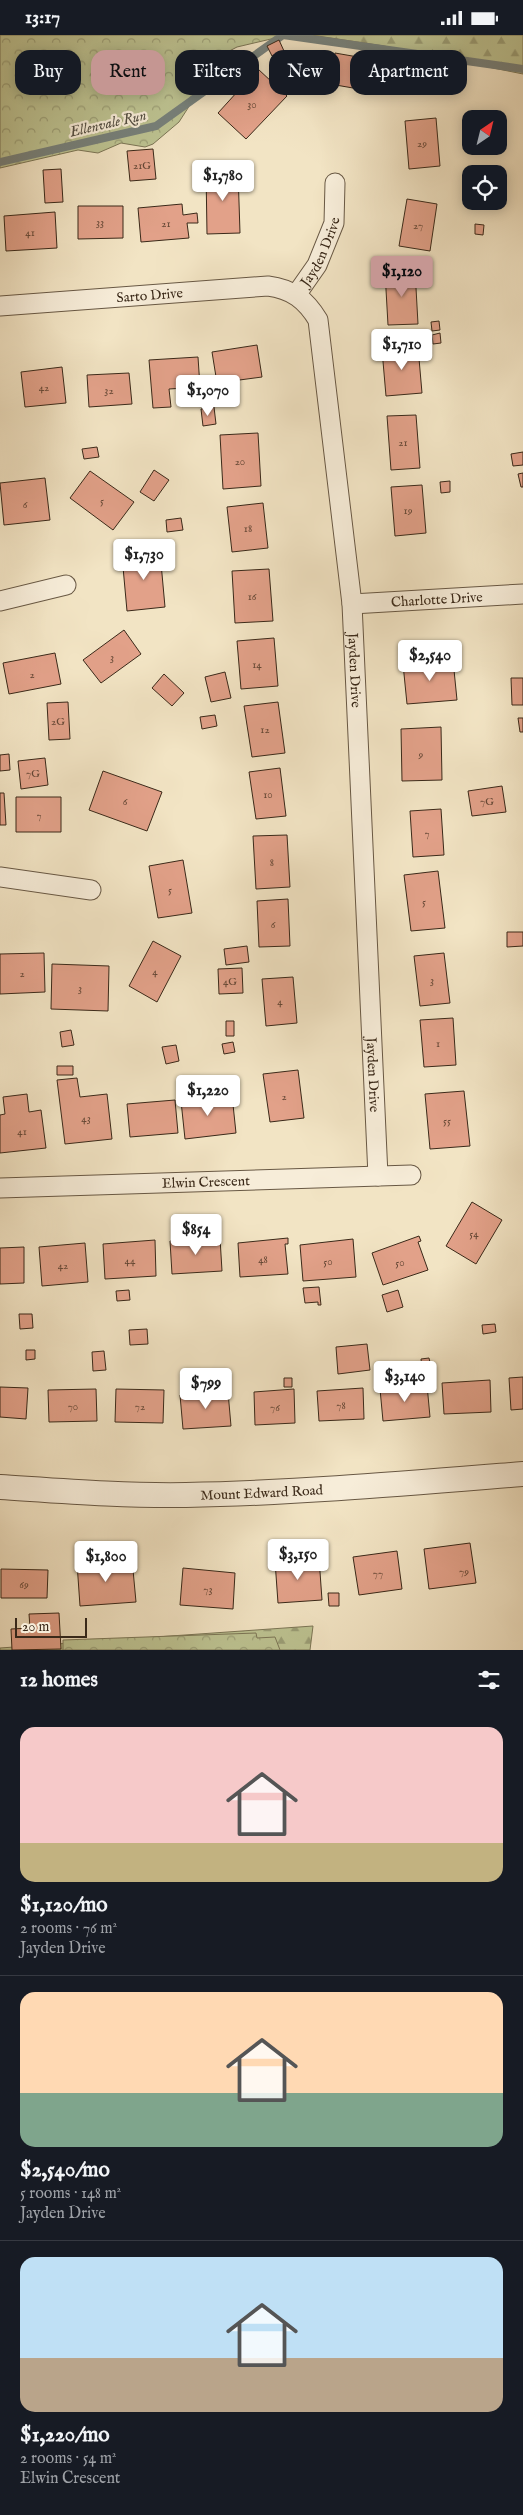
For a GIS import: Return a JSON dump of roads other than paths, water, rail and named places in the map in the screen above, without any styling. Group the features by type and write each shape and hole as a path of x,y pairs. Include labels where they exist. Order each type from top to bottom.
{"street":[{"name":"Jayden Drive","path":"335,183 334,223 317,265 296,295 308,304 321,329 352,604 378,1176"},
{"name":"Sarto Drive","path":"0,306 250,285 280,287 296,295"},
{"path":"0,601 66,585"},
{"name":"Charlotte Drive","path":"352,604 523,594"},
{"path":"0,877 91,890"},
{"name":"Elwin Crescent","path":"0,1188 411,1175"},
{"name":"Mount Edward Road","path":"0,1487 89,1493 184,1495 276,1493 523,1474"}],"waterway":[{"name":"Ellenvale Run","path":"0,162 156,126 283,35 523,69"}]}
